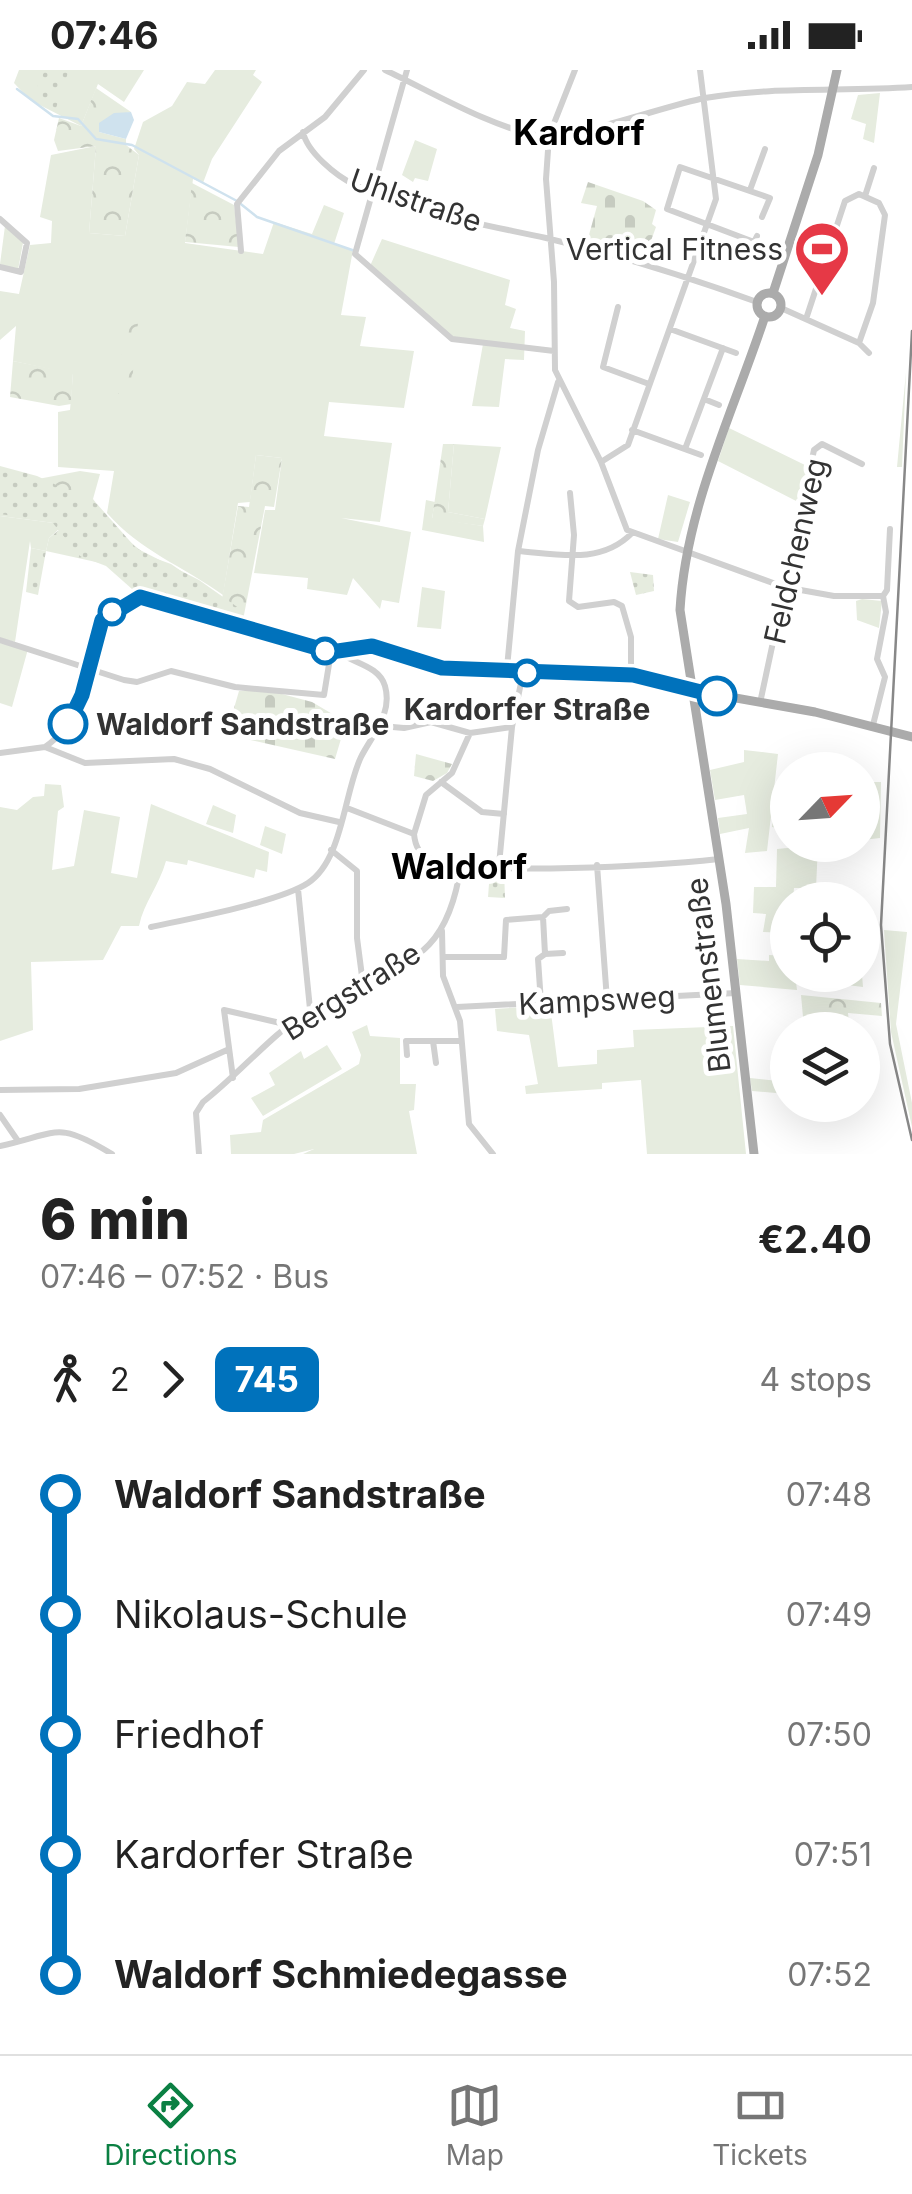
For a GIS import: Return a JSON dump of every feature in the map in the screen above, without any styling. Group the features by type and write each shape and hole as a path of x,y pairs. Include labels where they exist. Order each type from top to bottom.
{"main road":[{"path":"773,293 763,294 757,302 765,316 775,315 781,308 773,293 835,90 837,70"},
{"name":"Blumenstraße","path":"754,1154 719,859 680,624 687,553 702,492 765,316"},
{"path":"690,690 912,736"},
{"path":"695,712 698,704 710,695"}],"street":[{"path":"241,250 237,204 279,150 325,117 364,70"},
{"path":"385,70 511,127 550,136 704,99 802,88 912,87"},
{"path":"407,70 376,193 356,252 452,339 554,351"},
{"path":"575,70 550,136 546,179 554,351 558,381 601,462 622,522 632,533 784,588 834,596 883,596"},
{"path":"601,462 625,450 716,199 700,70"},
{"name":"Uhlstraße","path":"303,132 305,144 343,178 376,193 434,213 688,276 757,302"},
{"path":"750,190 765,149"},
{"path":"757,236 754,242 667,209 680,166 770,198 762,217"},
{"path":"865,196 874,168"},
{"path":"806,319 846,201 854,195 865,196 879,203 885,214 873,303 860,342"},
{"path":"0,218 27,243 20,272 0,267"},
{"path":"618,306 603,367 649,384"},
{"path":"781,308 860,342 869,353"},
{"path":"670,328 736,352"},
{"path":"685,450 723,348"},
{"path":"507,668 518,551 539,447 558,381"},
{"path":"704,400 719,404"},
{"path":"632,430 702,455"},
{"name":"Feldchenweg","path":"760,703 814,450 822,444 862,464"},
{"path":"570,493 571,604 614,602 623,608 630,637 630,675"},
{"path":"873,725 885,677 877,659 886,612 883,596 887,590 890,529"},
{"path":"518,551 599,554 632,533"},
{"path":"45,747 68,724 102,620 140,597 334,651 381,678 386,688 381,726 360,759 331,850 312,881 298,889 151,926"},
{"path":"0,640 137,682 172,671 235,687 290,690 315,698 324,695 334,651"},
{"path":"334,651 372,646 442,668 630,675 690,690"},
{"path":"674,685 687,672"},
{"path":"498,866 512,726 523,673"},
{"path":"381,726 404,728 431,722 470,733 512,726"},
{"path":"470,733 456,767 426,795 414,834 420,853 430,859 498,866 719,859"},
{"path":"0,754 45,747 85,762 174,759 210,770 300,813 339,822"},
{"path":"441,782 482,812 504,814"},
{"path":"346,808 414,834"},
{"path":"331,850 357,871 357,938 364,984"},
{"path":"418,870 430,859"},
{"name":"Bergstraße","path":"199,1154 198,1107 310,1009 406,964 442,930 454,912 461,864"},
{"path":"597,865 607,1000"},
{"path":"298,889 310,1009"},
{"path":"545,954 543,918 549,911 567,910"},
{"path":"443,957 504,957 506,920 543,918"},
{"path":"442,930 444,976 457,1008 469,1124 493,1154"},
{"path":"540,1003 538,960 545,954 563,954"},
{"name":"Kampsweg","path":"457,1008 736,993"},
{"path":"233,1078 224,1010 290,1025"},
{"path":"407,1055 406,1041 461,1041"},
{"path":"433,1041 436,1063"},
{"path":"0,1090 79,1089 176,1073 227,1050"},
{"path":"0,1115 18,1140"},
{"path":"0,1146 62,1130 75,1132 112,1154"}],"green space":[{"path":"19,70 144,70 124,102 98,84 81,126 30,100 14,83"},
{"path":"45,70 69,70 55,111 33,96"},
{"path":"215,70 256,70 253,75 262,82 212,159 203,183 193,179 185,243 263,254 274,222 312,234 324,205 344,213 334,244 353,250 341,315 366,317 360,346 414,351 404,408 329,402 324,436 392,443 380,522 341,518 411,532 399,603 382,600 380,609 353,578 347,595 307,589 308,578 254,573 265,510 275,510 282,458 256,455 250,502 238,503 223,595 148,548 107,513 114,471 58,467 58,412 70,410 73,374 13,361 16,326 0,340 0,291 19,294 30,245 51,243 52,221 40,217 51,155 96,146 89,233 125,236 139,155 134,149 143,122 172,106 187,82 205,84"},
{"path":"96,88 131,112 121,114 99,132 126,139 126,145 139,155 125,236 89,233 96,146 58,151 54,140 59,118 81,126"},
{"path":"880,93 874,143 863,139 866,124 851,119 858,95"},
{"path":"415,140 437,149 428,181 415,178 413,182 402,175"},
{"path":"588,182 643,201 656,210 652,224 656,227 645,257 587,242 597,206 581,203"},
{"path":"192,183 234,205 239,247 185,242"},
{"path":"5,226 23,243 18,270 0,264"},
{"path":"382,239 510,280 505,305 516,309 510,328 525,331 524,360 505,359 499,407 472,406 483,344 452,337 370,266"},
{"path":"126,311 139,313 131,391 118,394"},
{"path":"13,361 73,373 71,404 59,406 10,397"},
{"path":"906,372 902,467 897,467"},
{"path":"729,428 807,466 800,503 718,461"},
{"path":"443,444 454,444 448,512 485,519 483,526 432,519"},
{"path":"454,444 501,447 485,519 448,512"},
{"path":"256,455 282,458 274,507 265,506 243,620 221,613 160,571 140,593 105,564 46,551 49,538 59,530 54,523 0,516 0,472 38,479 80,471 100,474 93,499 117,531 146,555 171,564 222,599 238,506 249,507"},
{"path":"0,466 37,476 97,504 136,548 199,580 243,611 243,620 132,589 106,566 80,556 52,522 0,514"},
{"path":"668,495 690,502 678,542 658,539"},
{"path":"426,500 435,502 432,518 483,526 484,542 422,530"},
{"path":"0,516 54,523 59,529 49,538 46,551 31,548 30,541 15,642 0,638"},
{"path":"31,548 46,551 38,595 26,592"},
{"path":"630,572 653,575 654,591 636,595"},
{"path":"422,587 445,591 441,629 417,627"},
{"path":"856,601 882,601 879,628 857,620"},
{"path":"0,643 28,649 12,707 0,703"},
{"path":"267,690 312,702 346,722 335,759 237,737 240,726 230,722 239,691"},
{"path":"744,750 770,753 767,851 745,853 749,828 720,834 718,818 747,814 744,795 715,800 710,770 744,762"},
{"path":"416,754 452,764 447,773 433,781 414,776"},
{"path":"45,784 61,785 64,807 58,811 52,870 74,866 84,810 120,817 111,873 137,878 151,804 269,852 267,872 256,869 254,878 188,860 187,865 166,861 139,926 121,926 103,960 31,962 33,1030 0,1041 0,807 17,810 33,797 44,796"},
{"path":"213,805 236,815 233,833 206,824"},
{"path":"265,826 286,834 282,854 260,845"},
{"path":"777,862 817,862 816,882 776,882"},
{"path":"504,870 505,898 488,897 490,871"},
{"path":"754,887 770,887 770,932 763,932 766,914 753,913"},
{"path":"884,930 907,932 896,1024 912,1103 912,1127 891,1032"},
{"path":"770,955 770,988 740,985 737,959 769,961"},
{"path":"801,995 881,1003 882,1016 880,1012 803,1012"},
{"path":"550,1005 558,1067 597,1064 597,1050 634,1047 633,1030 733,1026 746,1154 647,1154 641,1080 602,1083 602,1089 526,1094 525,1086 538,1084 529,1035 497,1031 495,1009"},
{"path":"367,1025 370,1036 400,1038 400,1084 416,1084 414,1110 409,1111 417,1154 303,1154 314,1149 294,1154 231,1154 230,1135 261,1132 263,1120 359,1064 361,1055 352,1032"},
{"path":"327,1045 342,1069 263,1116 251,1098 275,1085 269,1073 301,1051 304,1059"},
{"path":"750,1078 770,1080 770,1093 752,1091"}],"water":[{"path":"131,112 134,120 126,139 99,132 99,123 114,113"}],"waterway":[{"path":"17,89 53,116 78,119 96,139 132,145 237,201 257,217 355,251"}],"tram line":[{"path":"912,331 881,925 890,1044 912,1140"}],"bus line":[{"name":"745","path":"68,724 82,695 102,620 140,597 245,624 331,652 355,645 372,646 442,668 507,668 570,676 633,675 717,696"}],"place":[{"name":"Vertical Fitness","path":"822,298"},
{"name":"Kardorfer Straße","path":"527,673"},
{"name":"Waldorf Sandstraße","path":"68,724"}],"district":[{"name":"Kardorf","path":"579,132"},
{"name":"Waldorf","path":"459,866"}]}
